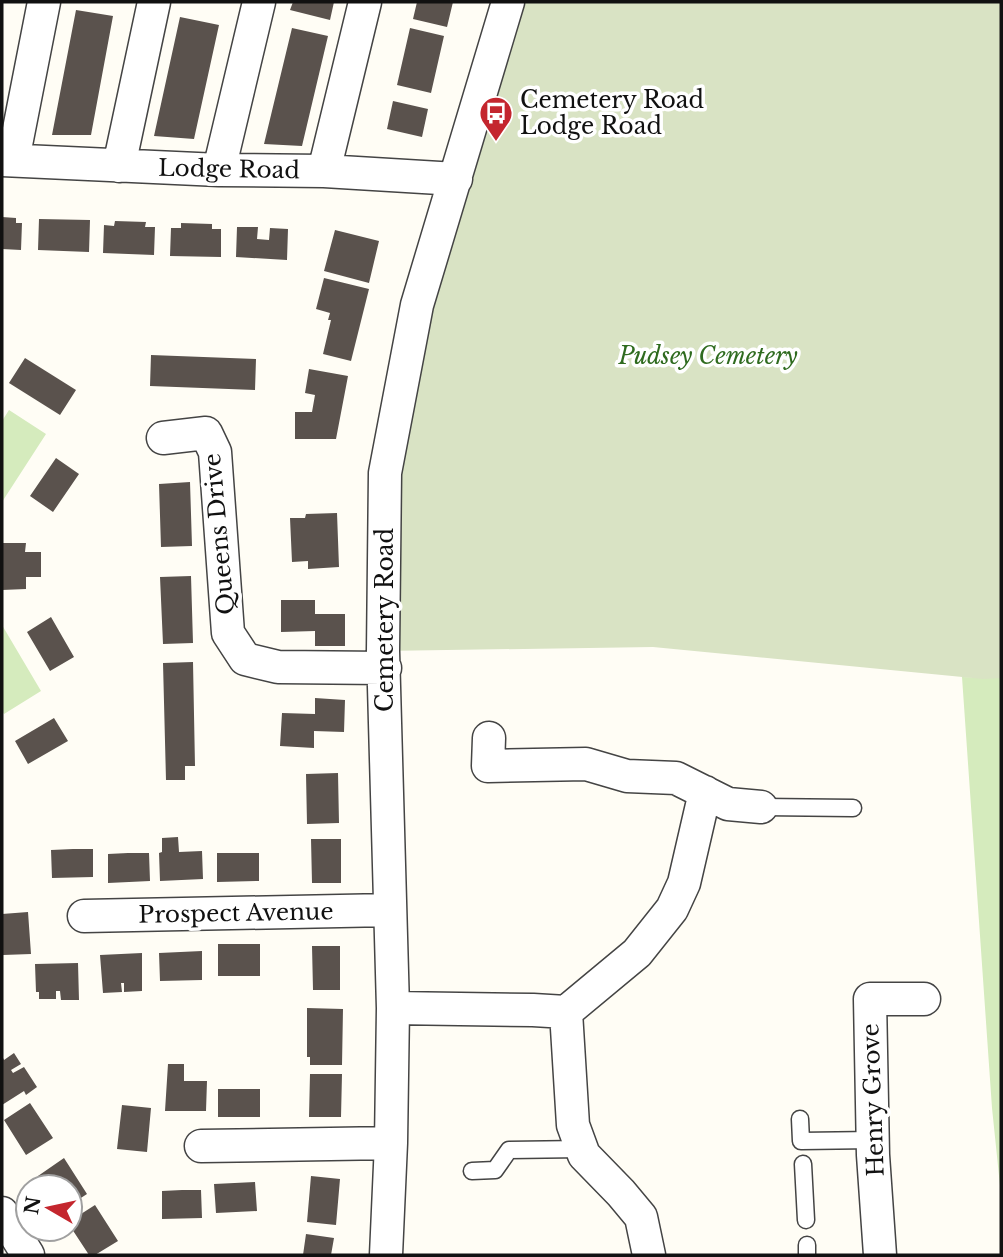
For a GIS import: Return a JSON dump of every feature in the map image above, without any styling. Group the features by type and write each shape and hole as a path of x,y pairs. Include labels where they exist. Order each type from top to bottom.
{"street":[{"path":"7,160 44,2"},
{"path":"119,166 154,2"},
{"path":"219,170 259,2"},
{"name":"Cemetery Road","path":"386,1255 393,1008 384,668 386,473 417,305 508,2"},
{"path":"324,171 363,8"},
{"name":"Lodge Road","path":"7,160 219,170 324,171 456,179"},
{"name":"Queens Drive","path":"163,438 206,433 215,452 228,633 245,659 278,667 384,668"},
{"path":"489,738 488,766 586,764 627,776 676,778 728,804 761,807"},
{"path":"393,1008 566,1012 637,953 672,909 684,883 705,792"},
{"name":"Prospect Avenue","path":"84,916 389,910"},
{"name":"Henry Grove","path":"880,1255 873,1140 870,999 925,999"},
{"path":"566,1012 573,1125 584,1155 641,1217 649,1255"},
{"path":"201,1146 391,1143"},
{"path":"2,1213 28,1255"}],"lane":[{"path":"761,807 853,808"},
{"path":"800,1119 801,1141 873,1140"},
{"path":"472,1171 495,1170 509,1150 582,1149"},
{"path":"803,1164 806,1220"}],"green space":[{"name":"Pudsey Cemetery","path":"508,2 1001,2 1001,678 983,679 653,647 383,651 385,473"},
{"path":"9,410 46,434 2,502 2,421"},
{"path":"2,625 41,691 4,714 2,711"},
{"path":"962,677 1001,678 1001,1195 992,1108"}],"building":[{"path":"293,2 334,2 330,20 290,10"},
{"path":"417,2 453,2 447,27 413,19"},
{"path":"76,10 113,16 91,135 52,135"},
{"path":"180,17 219,25 194,139 154,136"},
{"path":"292,28 328,36 302,146 264,144"},
{"path":"410,28 444,36 431,93 397,85"},
{"path":"393,101 428,109 422,137 387,129"},
{"path":"2,217 16,218 16,223 22,223 21,250 2,249"},
{"path":"39,219 90,220 89,252 38,250"},
{"path":"115,221 146,222 145,227 155,227 154,255 103,253 104,225 114,226"},
{"path":"181,223 212,224 212,229 221,229 221,257 170,256 171,228 181,228"},
{"path":"237,227 258,227 257,239 269,240 270,228 288,229 287,260 236,257"},
{"path":"335,230 379,241 369,283 324,271"},
{"path":"324,278 369,289 351,361 323,354 331,320 328,320 330,313 316,309"},
{"path":"151,355 256,359 255,390 150,386"},
{"path":"25,358 76,390 60,415 9,383"},
{"path":"309,369 348,376 336,439 295,439 295,412 312,412 315,395 305,393"},
{"path":"56,458 79,474 53,512 30,496"},
{"path":"190,482 192,546 161,547 159,484"},
{"path":"337,513 339,567 308,569 308,561 292,562 290,518 305,518 306,514"},
{"path":"2,543 26,543 25,552 41,552 41,577 26,577 26,589 2,590"},
{"path":"191,576 193,643 163,644 160,577"},
{"path":"281,600 315,600 315,614 345,614 345,646 315,646 315,631 281,632"},
{"path":"51,617 74,657 50,671 27,632"},
{"path":"193,662 195,766 185,766 185,780 166,780 163,663"},
{"path":"315,698 345,700 344,732 314,731 314,748 280,746 282,713 315,714"},
{"path":"54,718 68,741 28,764 15,741"},
{"path":"338,773 339,823 307,824 306,774"},
{"path":"178,837 179,852 202,851 203,879 160,881 159,853 162,852 162,838"},
{"path":"311,839 341,839 341,883 312,883"},
{"path":"93,849 93,877 52,878 51,850"},
{"path":"149,853 150,881 108,883 108,854"},
{"path":"217,853 259,853 259,881 217,882"},
{"path":"28,912 31,954 3,955 2,914"},
{"path":"218,944 260,944 260,976 218,976"},
{"path":"312,946 340,946 340,990 313,990"},
{"path":"202,951 202,980 160,981 159,953"},
{"path":"142,953 142,991 124,992 124,983 121,983 122,992 103,993 100,955"},
{"path":"78,963 79,1000 61,1000 60,991 56,991 56,999 39,999 39,992 36,992 35,964"},
{"path":"307,1008 343,1009 342,1065 310,1065 310,1057 307,1057"},
{"path":"14,1053 21,1064 11,1070 13,1073 24,1067 37,1087 26,1095 24,1091 2,1105 2,1056 4,1060"},
{"path":"168,1064 184,1064 184,1081 207,1081 206,1111 165,1111"},
{"path":"310,1074 342,1074 341,1117 309,1117"},
{"path":"218,1089 260,1089 260,1117 218,1117"},
{"path":"30,1103 53,1138 26,1155 4,1120"},
{"path":"122,1105 151,1108 147,1152 117,1149"},
{"path":"64,1158 74,1173 42,1173"},
{"path":"311,1176 340,1179 336,1225 307,1222"},
{"path":"255,1182 257,1211 216,1213 214,1184"},
{"path":"201,1190 202,1218 162,1219 162,1191"},
{"path":"95,1205 118,1241 95,1255 89,1255 81,1243 84,1243 84,1212"},
{"path":"306,1234 334,1238 331,1255 303,1255"}],"place":[{"name":"Cemetery Road Lodge Road","path":"496,143"}]}
